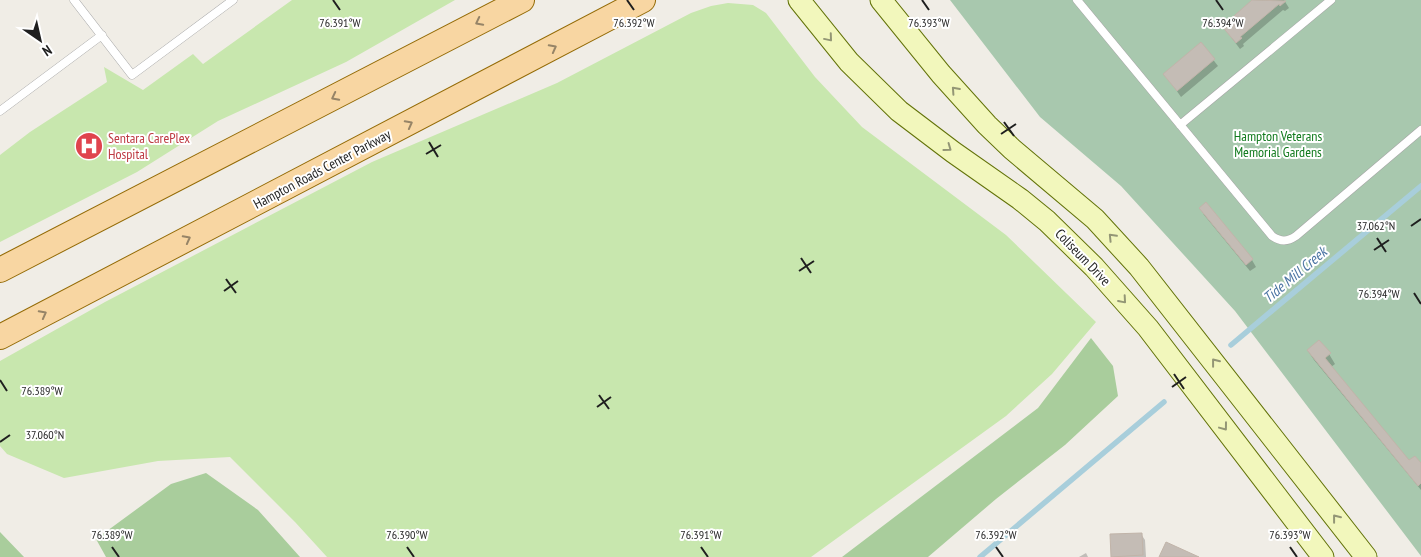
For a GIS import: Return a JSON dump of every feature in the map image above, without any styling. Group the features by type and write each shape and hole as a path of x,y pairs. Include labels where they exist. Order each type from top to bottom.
{"main road":[{"path":"0,270 522,0"},
{"name":"Hampton Roads Center Parkway","path":"0,337 643,0"},
{"path":"0,256 188,157 268,132"}],"street":[{"name":"Coliseum Drive","path":"799,0 849,62 899,111 932,137 1020,199 1069,241 1094,267 1148,328 1324,557"},
{"path":"881,0 940,74 982,119 1012,148 1095,219 1139,267 1366,557"}],"lane":[{"path":"74,0 132,75 233,0"},
{"path":"1077,0 1272,236 1278,240 1285,241 1296,236 1421,130"},
{"path":"1180,125 1331,0"},
{"path":"0,111 102,35"}],"green space":[{"path":"292,0 455,0 346,62 218,121 137,172 0,242 0,155 30,132 107,82 104,67 143,90 193,54 203,64"},
{"name":"Hampton Veterans Memorial Gardens","path":"950,0 1421,0 1421,556 1235,311 1121,186 1040,117"},
{"path":"728,3 753,5 766,13 815,77 862,127 1006,235 1096,322 1052,374 1006,416 811,557 327,557 230,457 158,461 64,478 7,454 0,446 0,361 105,302 372,162 557,83 691,13 711,6"},
{"path":"1091,338 1113,366 1118,396 1065,445 996,499 928,557 842,557 1038,408"},
{"path":"206,473 258,510 300,557 106,557 96,539 171,484"},
{"path":"0,532 24,557 0,557"}],"building":[{"path":"1252,0 1286,1 1280,6 1279,4 1240,37 1242,38 1236,43 1220,24 1225,20 1227,22"},
{"path":"1201,42 1215,59 1177,91 1163,74"},
{"path":"1206,202 1253,259 1246,265 1199,208"},
{"path":"1319,340 1331,353 1325,358 1409,460 1415,456 1421,463 1421,483 1418,486 1307,350"},
{"path":"1142,533 1143,555 1111,557 1110,534"},
{"path":"1166,542 1199,557 1159,557"}],"waterway":[{"name":"Tide Mill Creek","path":"1231,345 1421,186"},
{"name":"Tide Mill Creek","path":"980,557 1164,402"}],"place":[{"name":"Sentara CarePlex Hospital","path":"89,146"}]}
